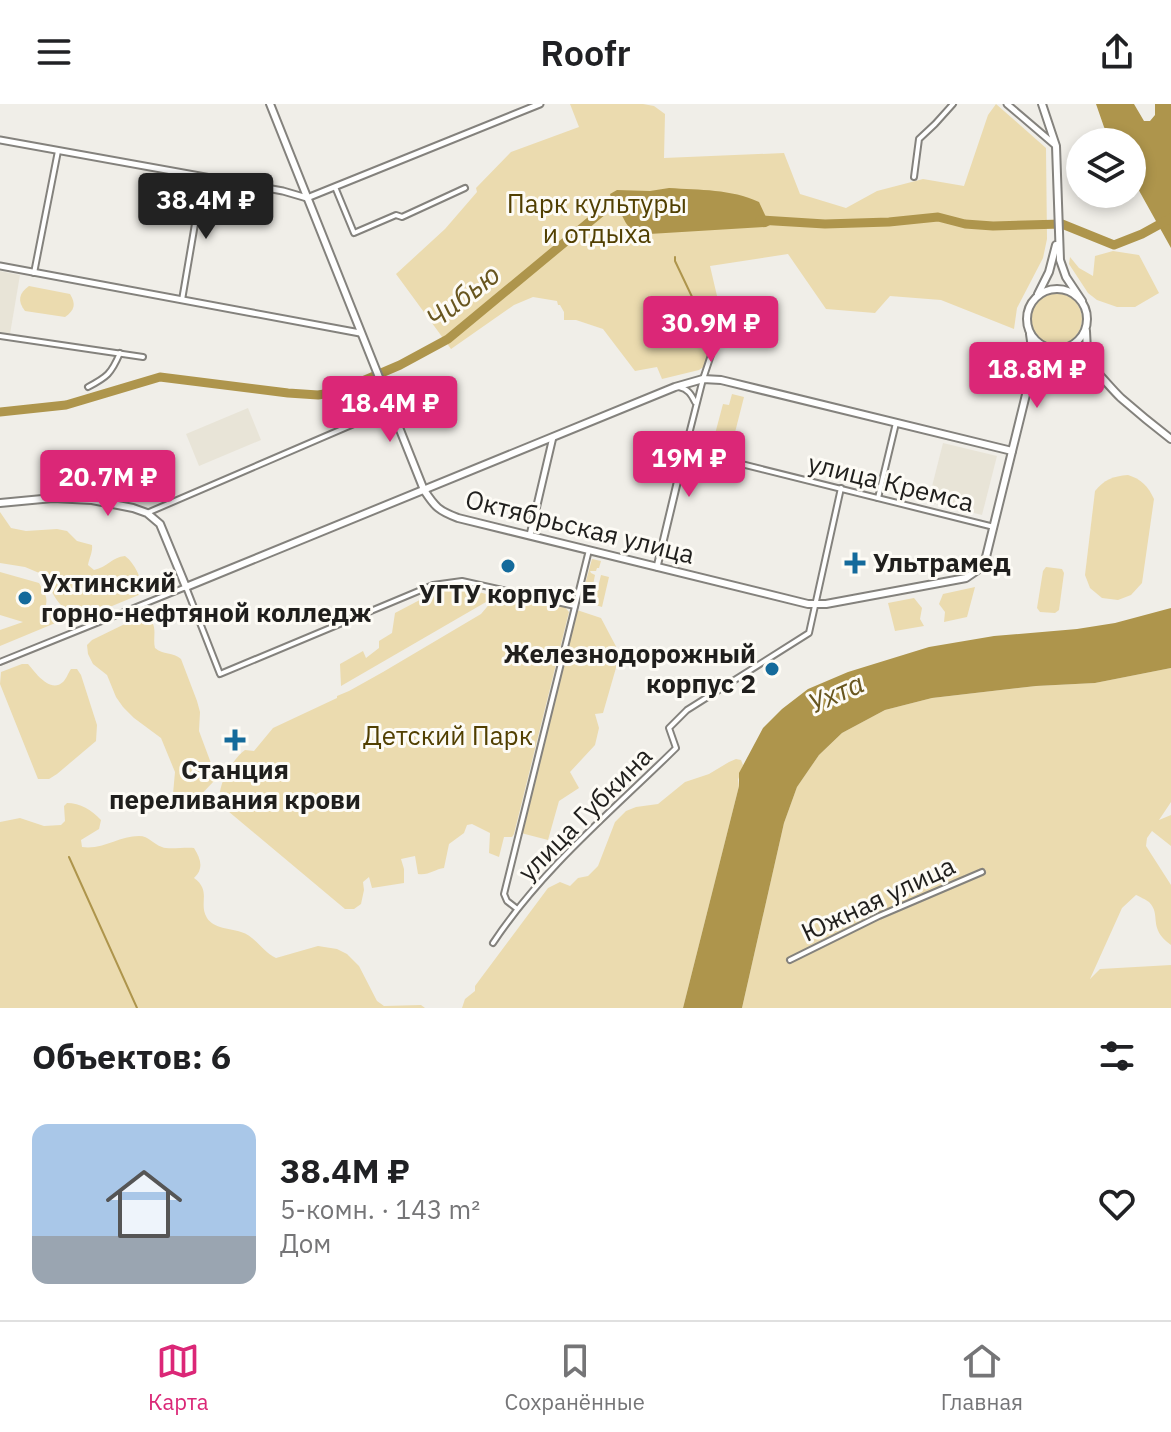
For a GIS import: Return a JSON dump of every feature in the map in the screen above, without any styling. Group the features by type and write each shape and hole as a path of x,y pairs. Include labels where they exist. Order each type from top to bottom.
{"main road":[{"name":"Октябрьская улица","path":"270,104 424,490 442,512 458,518 801,603 815,604 885,594 966,578 982,567 985,561 1034,362"},
{"path":"1042,104 1056,146 1062,269 1086,309 1087,351 1098,373"},
{"path":"1034,362 1027,313 1051,265 1058,233"},
{"path":"1037,295 1057,288 1075,294 1082,301"},
{"path":"1034,362 1044,353 1075,344 1086,329"},
{"path":"1030,334 1046,347 1080,357 1113,390 1171,439"},
{"path":"0,503 79,499 147,513 160,524 186,587 675,387 703,379 721,380 1012,451"}],"street":[{"path":"0,140 283,191 307,198 540,104"},
{"path":"914,177 919,139 953,104"},
{"path":"1007,104 1056,146"},
{"path":"34,273 58,151"},
{"path":"182,300 203,177"},
{"path":"335,187 354,233 396,215 402,217 465,188"},
{"path":"0,266 360,333"},
{"path":"0,336 143,357"},
{"path":"657,567 696,404 712,352"},
{"path":"88,387 106,377 120,353"},
{"path":"675,387 691,393 696,404"},
{"path":"147,513 391,408"},
{"path":"878,498 896,423"},
{"path":"530,535 553,437"},
{"name":"улица Кремса","path":"685,450 994,527"},
{"path":"815,604 841,488"},
{"path":"517,908 507,901 504,894 589,550"},
{"path":"0,662 186,587 220,674 433,585 462,581 575,606"},
{"name":"улица Губкина","path":"493,943 517,908 676,748 669,728 687,710 809,633 815,604"},
{"name":"Южная улица","path":"790,960 879,916 982,872"}],"shaded area":[{"path":"0,271 20,275 10,334 0,332"},
{"path":"248,408 261,440 199,466 186,434"},
{"path":"943,443 997,456 982,515 928,502"}],"green space":[{"name":"Парк культуры и отдыха","path":"570,104 654,106 665,114 664,158 784,153 800,194 846,208 877,191 923,179 964,186 988,115 996,104 1046,148 1047,239 1043,258 1017,308 1014,329 941,300 890,296 875,313 826,309 788,254 710,266 721,313 713,348 705,366 699,370 662,379 657,367 635,371 603,329 576,320 564,320 564,312 557,301 533,297 514,305 451,349 396,274 445,229 477,192 476,188 511,152 579,127"},
{"path":"1113,251 1139,255 1159,293 1135,307 1117,307 1088,293 1069,264 1070,257 1079,268 1093,276 1095,256"},
{"path":"29,286 70,294 73,309 65,317 25,311 20,297"},
{"path":"1056,293 1075,300 1082,319 1075,338 1056,345 1037,338 1030,319 1037,300"},
{"path":"732,394 744,397 730,452 721,449 724,436 715,434 723,404 729,405"},
{"path":"1128,475 1144,484 1154,499 1142,583 1131,595 1118,600 1102,598 1090,588 1085,575 1095,491 1109,479"},
{"path":"0,512 11,528 67,531 77,541 92,545 88,565 94,570 125,556 137,572 143,591 88,616 71,613 55,597 44,575 25,567 0,563"},
{"path":"592,559 601,561 596,571 590,571 595,575 592,590 597,591 601,575 609,577 602,607 582,601 584,590 592,591 584,588"},
{"path":"1046,567 1062,569 1064,573 1059,610 1055,613 1040,612 1037,608"},
{"name":"Ухтинский горно-нефтяной колледж","path":"0,572 39,583 46,598 43,614 57,613 65,619 0,646 0,630 23,622 0,615"},
{"path":"460,587 486,594 486,602 341,686 340,664 363,651 366,658 379,648 379,641 392,633 395,613 433,593"},
{"path":"975,587 967,617 944,622 945,612 939,604 943,594"},
{"name":"Детский Парк","path":"504,595 564,606 569,612 514,834 504,837 499,857 489,853 490,833 472,824 467,825 464,833 449,844 444,868 418,874 415,856 401,859 404,883 372,888 369,877 363,882 361,904 354,909 345,909 222,806 220,792 230,768 245,750 254,751 273,728 383,672 481,614 492,601"},
{"path":"914,598 922,608 920,619 924,626 895,631 888,603"},
{"path":"577,610 601,618 620,654 603,713 595,714 599,728 595,745 570,772 579,788 559,801 548,840 521,833"},
{"path":"144,617 154,626 155,648 181,659 197,701 199,731 215,774 214,781 193,803 187,805 180,804 173,794 175,772 161,738 123,707 107,675 93,664 88,654 87,645 92,640"},
{"path":"28,664 43,680 53,685 63,682 71,669 77,669 97,725 96,741 49,779 38,779 0,684 1,672"},
{"path":"1171,668 1171,802 1159,820 1171,815 1171,846 1152,831 1146,846 1171,885 1171,945 1159,933 1153,907 1136,895 1122,908 1090,979 1100,969 1171,965 1171,1008 742,1008 784,823 797,787 819,755 842,733 885,710 932,698 1036,686 1095,683"},
{"path":"736,759 741,760 743,765 739,786 683,1008 462,1008 465,999 475,991 475,986 548,888 560,882 570,886 598,866 615,822 626,811 658,804 685,782 709,774"},
{"path":"67,803 86,808 101,820 99,829 81,840 82,847 97,847 139,836 165,848 194,848 200,864 194,878 204,892 207,918 214,924 246,934 276,958 318,946 337,949 359,966 377,1001 384,1006 421,1005 425,1008 0,1008 0,822 20,818 44,826 61,825 65,821 64,806"}],"water":[{"path":"1096,104 1134,104 1144,121 1150,121 1155,115 1155,104 1171,104 1171,248 1146,203 1146,128 1104,127"},
{"path":"669,188 715,191 759,202 770,225 642,233 629,226 618,207 614,208 610,194 617,190"},
{"name":"Ухта","path":"1171,608 1171,668 1095,683 1036,686 932,698 885,710 842,733 819,755 797,787 784,823 742,1008 683,1008 739,786 739,773 763,728 782,709 808,689 848,672 929,647 994,636 1115,623"}],"waterway":[{"name":"Чибью","path":"0,412 66,405 160,377 288,393 318,395 337,392 400,365 448,339 611,204 626,206"},
{"name":"Чибью","path":"760,220 825,224 938,217 965,224 993,226 1062,224 1114,245 1171,218"},
{"path":"675,257 694,301"},
{"path":"69,857 137,1008"}],"place":[{"name":"Ультрамед","path":"855,563"},
{"name":"УГТУ корпус Е","path":"508,566"},
{"name":"Ухтинский горно-нефтяной колледж","path":"25,598"},
{"name":"Железнодорожный корпус 2","path":"772,669"},
{"name":"Станция переливания крови","path":"235,740"}]}
